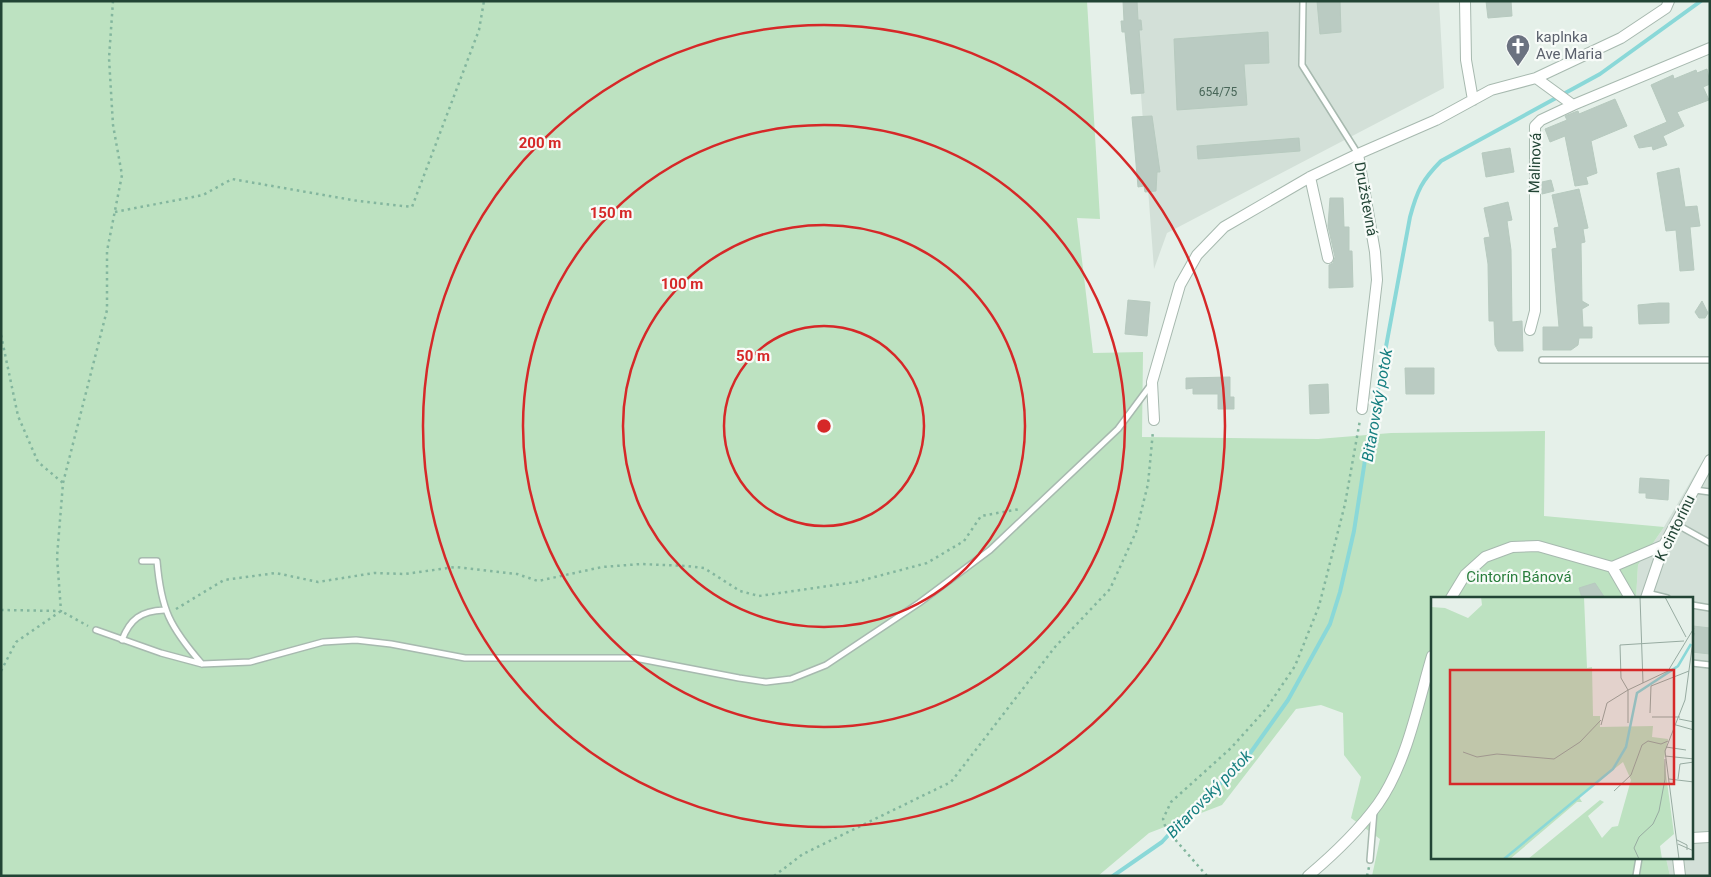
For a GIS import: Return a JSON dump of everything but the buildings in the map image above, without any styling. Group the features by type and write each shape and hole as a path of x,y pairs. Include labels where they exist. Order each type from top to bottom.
{"street":[{"path":"1465,1 1466,60 1473,100"},
{"name":"Družstevná","path":"1362,409 1377,280 1375,252 1358,154 1436,120 1491,90 1540,80 1621,38 1666,8 1669,1"},
{"name":"Malinová","path":"1530,330 1534,311 1535,126 1541,120 1573,105 1710,48"},
{"path":"1540,80 1573,105"},
{"path":"1154,420 1152,382 1180,285 1197,255 1224,228 1310,177 1358,154"},
{"path":"1310,177 1328,258"},
{"name":"K cintorínu","path":"1646,596 1664,545 1710,460"},
{"path":"1452,597 1465,575 1485,557 1512,547 1538,546 1612,567 1664,545"},
{"path":"1612,567 1629,597"},
{"path":"1308,876 1329,858 1374,808 1402,756 1431,659"},
{"path":"1694,838 1709,838"},
{"path":"1678,860 1680,876"}],"lane":[{"path":"1303,1 1302,65 1358,154"},
{"path":"1542,360 1710,360"},
{"path":"96,630 122,640 202,664 250,662 323,642 356,640 391,644 465,658 635,658 766,682 791,679 826,665 919,603 990,550 1118,429 1138,405 1152,382"},
{"path":"1694,490 1710,492"},
{"path":"1676,524 1710,543"},
{"path":"142,561 157,562 164,610 175,630 202,664"},
{"path":"1694,605 1710,608"},
{"path":"122,640 126,628 138,616 149,611 164,610"},
{"path":"1694,663 1710,665"},
{"path":"1370,860 1374,808"},
{"path":"1636,876 1639,860"}],"path":[{"path":"61,611 57,557 63,483 107,310 107,251 122,176 112,125 109,58 113,1"},
{"path":"115,212 203,195 232,179 358,201 412,206 479,30 484,1"},
{"path":"1,334 18,416 38,462 63,483"},
{"path":"1207,876 1166,830 1163,818 1171,802 1231,748 1266,709 1296,666 1319,606 1345,504 1362,409"},
{"path":"774,876 803,854 951,782 1055,647 1110,589 1136,532 1148,484 1154,420"},
{"path":"164,610 176,609 224,580 276,573 318,582 374,573 404,574 455,567 517,574 538,581 602,567 641,564 687,566 704,568 740,591 759,596 856,582 927,564 964,541 981,516 989,513 1036,507"},
{"path":"1,610 61,611 96,630"},
{"path":"1,672 16,642 61,611"}],"shaded area":[{"path":"1134,1 1439,1 1444,88 1167,233 1154,269"},
{"path":"1703,460 1710,461 1710,876 1670,876 1666,860 1694,860 1694,597 1636,597 1638,565 1664,527"}],"green space":[{"name":"Cintorín Bánová","path":"1,1 1087,1 1100,219 1077,218 1093,353 1143,352 1142,437 1318,439 1391,433 1545,431 1544,516 1664,527 1638,565 1636,597 1431,597 1431,860 1666,860 1670,876 1372,876 1380,839 1351,818 1361,777 1344,755 1343,713 1321,705 1296,709 1222,805 1149,833 1098,876 1,876"}],"waterway":[{"name":"Bitarovský potok","path":"1113,876 1162,842 1184,818 1246,759 1288,700 1330,624 1340,592 1354,531 1365,460 1410,217 1418,193 1429,174 1441,161 1600,74 1701,1"}],"place":[{"name":"kaplnka Ave Maria","path":"1518,67"}]}
